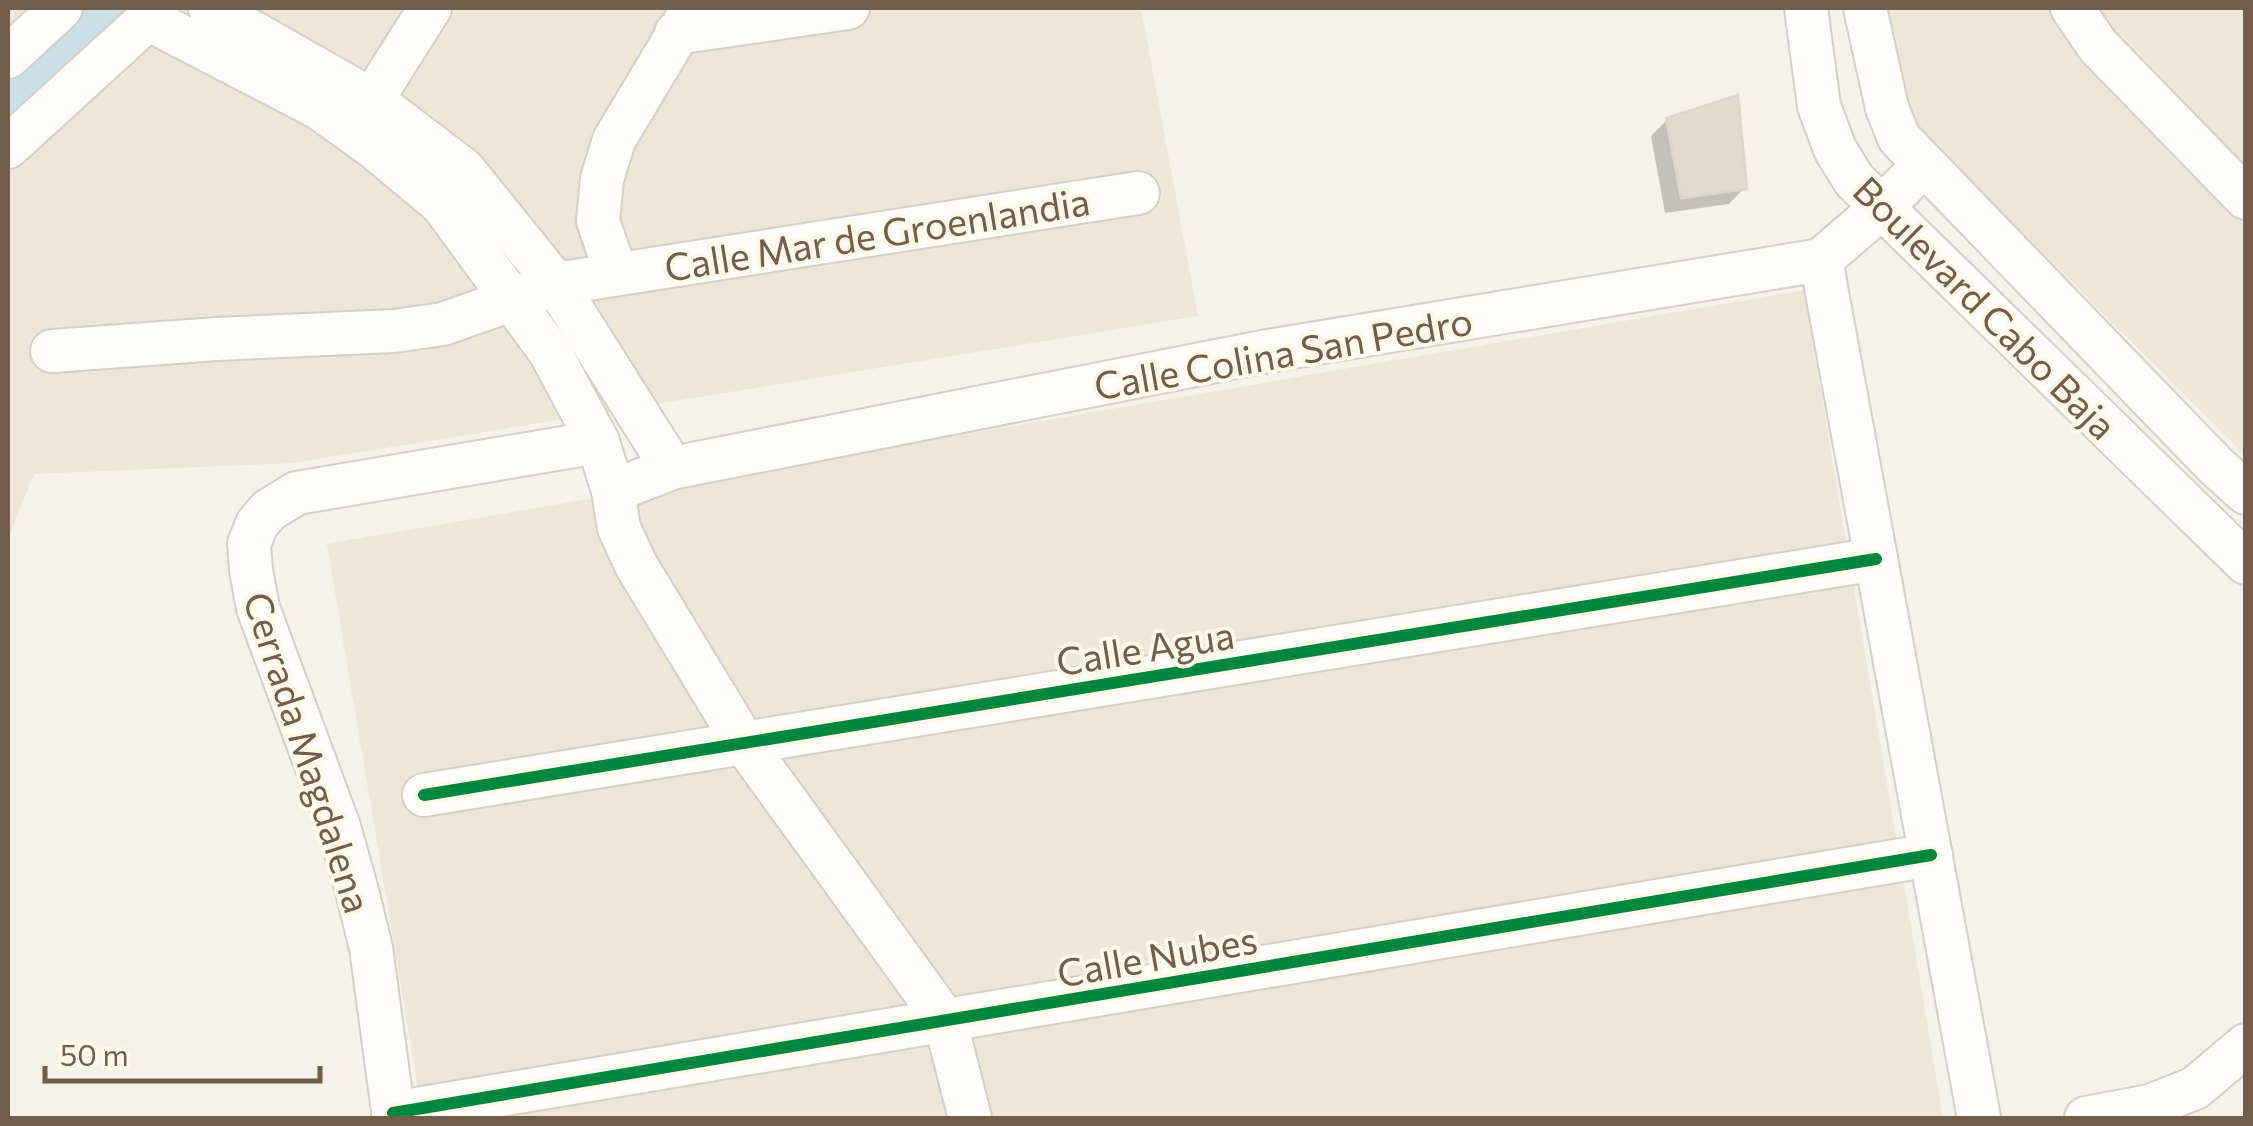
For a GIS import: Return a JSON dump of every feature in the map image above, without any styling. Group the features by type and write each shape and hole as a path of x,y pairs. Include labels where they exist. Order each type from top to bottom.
{"street":[{"path":"15,36 61,8"},
{"path":"210,8 372,100 463,168 556,284 672,468"},
{"path":"372,100 430,8"},
{"name":"Calle Mar de Groenlandia","path":"616,273 598,222 602,179 614,140 684,20 848,8"},
{"name":"Boulevard Cabo Baja","path":"1806,8 1819,106 1835,149 1854,180 2246,563"},
{"name":"Boulevard Cabo Baja","path":"1865,8 1887,108 1899,138 2231,480"},
{"path":"2072,8 2098,46 2246,198"},
{"path":"8,147 153,13 319,108 442,204 550,352 598,442 619,528 636,565 744,743 945,1020 970,1118"},
{"path":"1924,165 1821,260 1979,1118"},
{"name":"Calle Mar de Groenlandia","path":"52,351 394,331 443,324 556,284 1138,193"},
{"name":"Calle Colina San Pedro","path":"613,491 672,468 1262,352 1821,260"},
{"name":"Cerrada Magdalena","path":"394,1116 371,948 339,827 258,608 249,544 257,524 269,510 296,492 598,442"},
{"path":"2180,500 2231,480"},
{"name":"Calle Agua","path":"424,794 1876,559"},
{"name":"Calle Nubes","path":"394,1116 1930,855"},
{"path":"2086,1118 2150,1106 2195,1088 2246,1045"}],"shaded area":[{"path":"8,8 1141,8 1198,316 293,463 34,474 8,538"},
{"path":"1881,8 2245,8 2245,455 1899,110"},
{"path":"1804,290 1943,1118 423,1118 327,544"}],"building":[{"path":"1738,95 1747,189 1681,198 1666,118"}],"waterway":[{"path":"8,94 105,8"}],"cycle path":[{"path":"424,795 1876,559"},
{"path":"393,1113 1931,855"}]}
